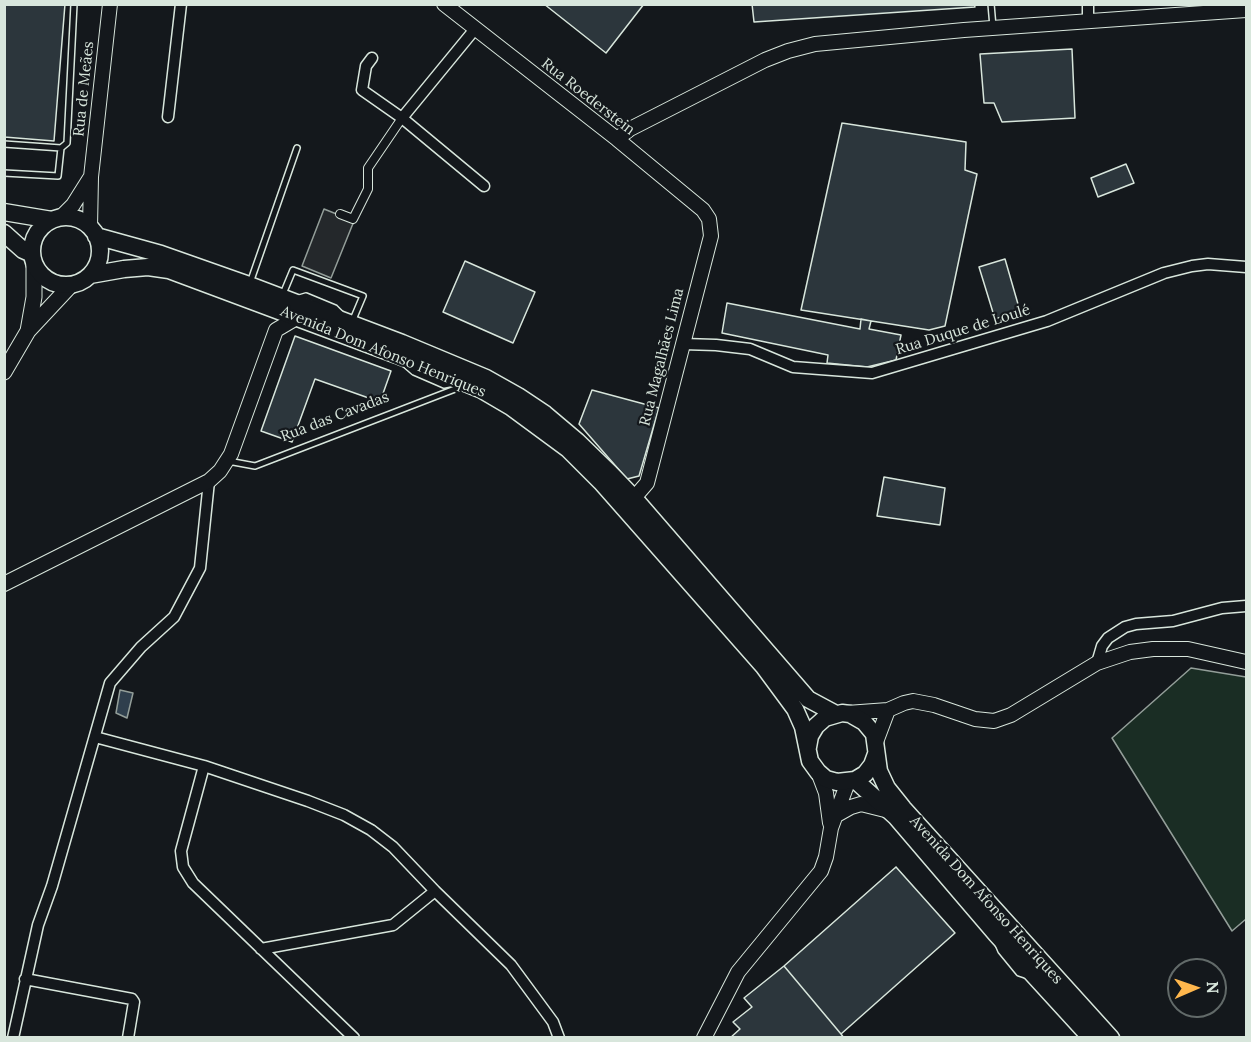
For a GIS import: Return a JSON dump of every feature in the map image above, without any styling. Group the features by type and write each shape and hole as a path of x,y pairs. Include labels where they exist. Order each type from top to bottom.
{"main road":[{"path":"4,212 56,219 72,218 81,221 93,231 99,246 96,267 81,282 60,285 49,281 40,274 33,260 4,233"},
{"path":"28,332 34,297 32,244 36,234 43,226 56,219"},
{"name":"Avenida Dom Afonso Henriques","path":"93,231 249,285 281,302 298,317 404,357 457,385 482,390 537,424 567,449 617,499 770,675 795,709 804,727 810,761 818,772 826,779 837,782 851,781 889,810 996,934 1092,1038"},
{"name":"Avenida Dom Afonso Henriques","path":"90,275 140,267 169,270 348,322 486,378 545,414 577,441 634,498 808,699 839,714 850,714 870,727 879,771 887,788 1111,1038"},
{"path":"4,372 28,332 70,285"},
{"path":"808,748 810,736 816,726 825,718 839,714"},
{"path":"851,781 865,774 872,765 876,748"}],"street":[{"name":"Rua de Meães","path":"93,231 91,177 110,4"},
{"path":"168,117 182,4"},
{"name":"Rua Roederstein","path":"444,4 617,140 703,210 709,219"},
{"path":"1088,4 1088,21"},
{"path":"617,140 630,129 765,60 814,44 993,28 1246,10"},
{"path":"340,214 353,219 368,189 368,168 402,118 475,29"},
{"path":"372,58 366,66 362,90 402,118 483,186"},
{"name":"Rua de Meães","path":"56,219 73,205 91,177"},
{"name":"Rua Magalhães Lima","path":"634,498 647,483 711,236 709,219"},
{"name":"Rua Duque de Loulé","path":"683,344 750,349 793,367 872,373 1047,321 1164,273 1208,264 1246,267"},
{"path":"4,584 209,481 220,471 226,461 276,330 281,302"},
{"path":"276,330 298,317"},
{"path":"13,1038 38,925 52,886 110,683 141,647 174,617 200,568 209,481"},
{"path":"1097,663 1107,638 1125,627 1184,619 1222,608 1246,606"},
{"path":"839,714 888,710 914,701 934,705 975,719 994,721 1011,715 1097,663 1130,652 1171,648 1201,651 1246,662"},
{"path":"876,748 888,710"},
{"path":"94,737 204,766 309,801 344,815 371,830 393,847 512,965 553,1022 559,1038"},
{"path":"204,766 181,851 183,867 193,883 354,1038"},
{"path":"818,772 833,822"},
{"path":"704,1038 738,972 821,871 833,822 851,781"},
{"path":"833,822 850,807 861,804 889,810"},
{"path":"261,949 393,925 435,891"},
{"path":"25,979 132,999 134,1002 128,1038"}],"lane":[{"path":"4,144 61,148 67,143 74,4"},
{"path":"991,4 993,28"},
{"path":"4,173 58,176 61,148"},
{"path":"249,285 297,148"},
{"path":"281,302 293,270 363,296 348,322"},
{"name":"Rua das Cavadas","path":"226,461 255,466 457,385"}],"green space":[{"path":"1191,668 1246,677 1246,919 1232,931 1112,738"}],"shaded area":[{"path":"324,209 354,221 331,278 302,266"}],"water":[{"path":"120,690 133,693 127,718 116,713"}],"building":[{"path":"4,4 65,4 54,141 4,137"},
{"path":"544,4 644,4 606,53"},
{"path":"752,4 974,4 975,7 754,22"},
{"path":"1072,49 1075,118 1002,122 994,103 984,103 980,54"},
{"path":"842,123 966,142 965,170 977,174 945,326 929,330 801,310"},
{"path":"1126,164 1134,183 1098,197 1091,178"},
{"path":"1005,259 1020,311 995,319 979,267"},
{"path":"465,261 535,292 513,343 443,312"},
{"path":"727,303 860,329 861,319 871,321 869,329 901,335 896,360 867,367 827,363 828,355 722,333"},
{"path":"295,336 391,371 380,402 315,379 292,442 261,431"},
{"path":"592,390 659,408 639,476 627,479 579,424"},
{"path":"884,477 945,488 940,525 877,516"},
{"path":"896,867 955,933 841,1034 784,966"},
{"path":"784,966 844,1038 730,1038 740,1029 733,1022 752,1007 744,998"}]}
